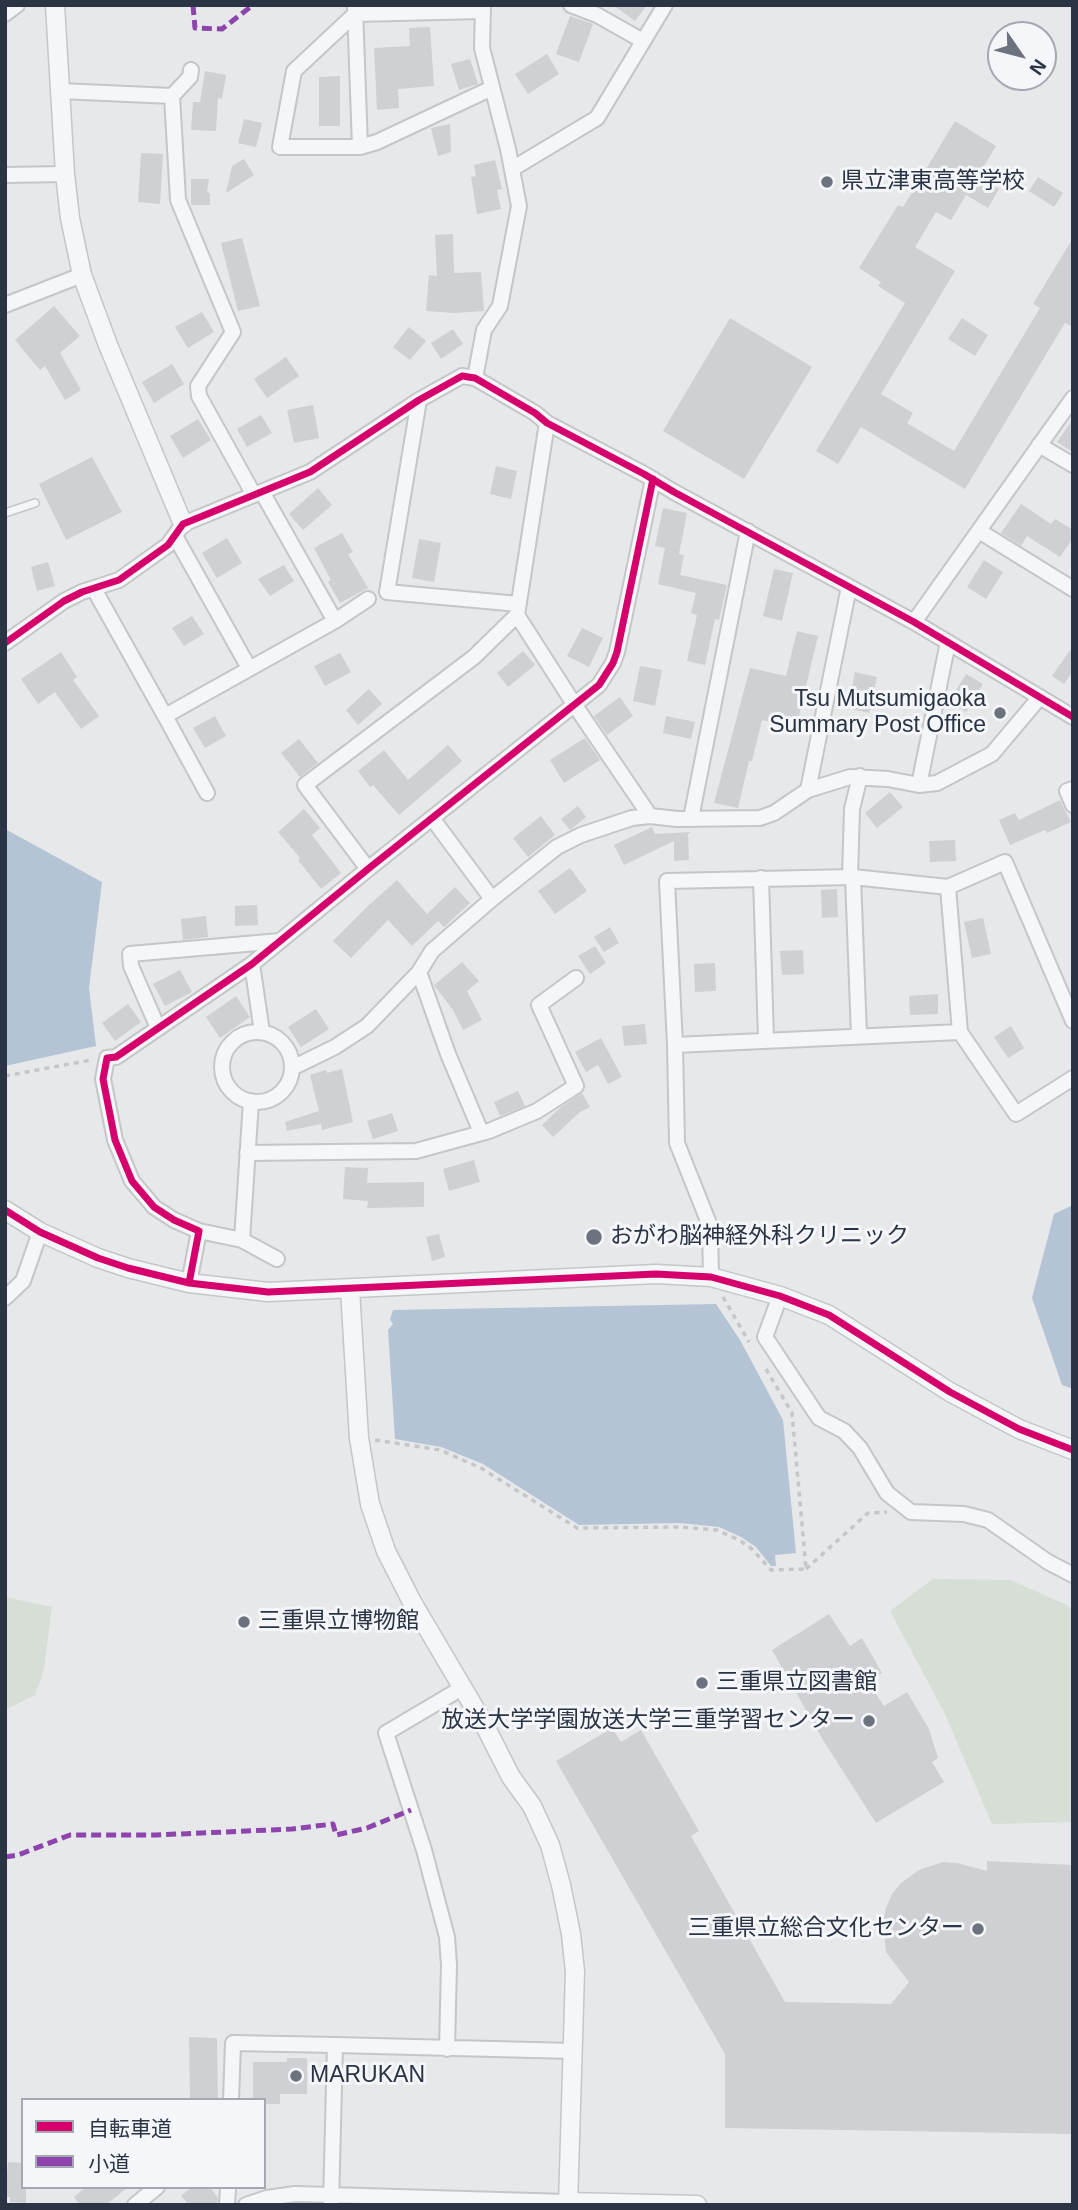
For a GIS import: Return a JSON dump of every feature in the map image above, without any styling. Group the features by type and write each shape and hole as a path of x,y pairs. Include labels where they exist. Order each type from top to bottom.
{"street":[{"path":"5,14 17,5"},
{"path":"55,5 65,174 70,218 82,275 179,530 249,668"},
{"path":"571,5 597,15 643,41"},
{"path":"512,169 597,118 665,5"},
{"path":"475,379 484,330 500,306 519,206 512,169 492,88 482,48 483,8 355,9 294,71 280,147 360,147 377,142 492,88"},
{"path":"355,9 360,147"},
{"path":"60,91 172,96 190,78 191,70"},
{"path":"172,96 178,200 233,332 198,386 199,396 335,621"},
{"path":"5,175 65,174"},
{"path":"5,305 82,275"},
{"path":"5,643 64,601 119,580 168,545 179,530 310,472 418,400 462,376 475,379 535,413 547,423 914,622 1073,717"},
{"path":"914,622 1073,398"},
{"path":"418,400 387,592 518,609"},
{"path":"368,869 305,785 474,657 518,609 547,423"},
{"path":"1040,445 1073,465"},
{"path":"277,1259 242,1240 199,1231 174,1220 154,1207 132,1181 115,1140 103,1079 107,1058 116,1057 252,964 599,685 614,663 653,479"},
{"path":"691,818 748,531"},
{"path":"979,531 1073,589"},
{"path":"808,790 849,587"},
{"path":"94,589 207,793"},
{"path":"165,716 368,600"},
{"path":"518,609 574,705 650,816"},
{"path":"919,785 948,642"},
{"path":"292,1068 335,1047 367,1026 419,972 432,951 557,847 581,835 632,818 650,816 677,819 760,818 774,813 808,790 850,777 860,776 919,785 937,783 992,754 1040,697"},
{"path":"859,1036 851,877 852,809 860,776"},
{"path":"1073,789 1067,791 1073,805"},
{"path":"432,818 492,899"},
{"path":"710,1277 710,1226 677,1143 667,881 851,877 948,887 1005,862 1073,1021"},
{"path":"761,878 766,1039"},
{"path":"948,887 960,1032 1016,1114 1073,1078"},
{"path":"158,1028 131,966 130,954 281,940"},
{"path":"252,964 262,1032"},
{"path":"419,972 448,1054 481,1132"},
{"path":"247,1153 416,1151 481,1132 537,1111 576,1086 538,1005 576,978"},
{"path":"262,1032 277,1038 285,1046 292,1068 284,1089 265,1101 251,1101 233,1092 227,1084 222,1062 233,1041 243,1035 262,1032"},
{"path":"675,1045 960,1032"},
{"path":"242,1240 251,1101"},
{"path":"5,1210 40,1232 98,1258 189,1283 268,1292 656,1274 710,1277 780,1296 829,1315 950,1392 1019,1429 1073,1450"},
{"path":"189,1283 199,1231"},
{"path":"5,1298 23,1281 40,1232"},
{"path":"350,1289 359,1438 370,1504 386,1550 412,1602 484,1724 511,1777 532,1806 550,1845 561,1885 575,1972 568,2203"},
{"path":"780,1296 765,1337 819,1418 844,1431 860,1448 887,1493 911,1512 964,1514 988,1520 1048,1562 1073,1574"},
{"path":"447,2049 447,1937 424,1850 386,1733 462,1688"},
{"path":"231,2098 233,2043 573,2051"},
{"path":"332,2201 335,2045"},
{"path":"135,2205 155,2189"},
{"path":"246,2205 267,2198 295,2194 332,2201 696,2205"}],"lane":[{"path":"5,513 35,503"}],"path":[{"path":"5,1076 107,1058"},
{"path":"710,1277 751,1345"},
{"path":"765,1367 792,1413 806,1569"},
{"path":"359,1438 439,1450 481,1468 577,1528 680,1527 717,1530 752,1549 771,1570 806,1569 868,1513 911,1512"}],"shaded area":[{"path":"933,1579 1010,1580 1067,1605 1073,1611 1073,1822 992,1824 944,1712 890,1611"},
{"path":"5,1597 52,1607 44,1669 35,1695 5,1710"}],"water":[{"path":"5,829 102,882 89,988 96,1046 5,1066"},
{"path":"1073,1205 1073,1389 1062,1385 1032,1298 1054,1214"},
{"path":"716,1304 740,1340 783,1420 796,1553 775,1555 776,1566 771,1566 756,1547 719,1527 680,1523 579,1525 483,1464 441,1447 395,1439 388,1330 393,1324 390,1319 393,1310"}],"building":[{"path":"613,5 647,5 635,21"},
{"path":"570,16 593,24 579,62 556,54"},
{"path":"430,27 434,86 398,89 399,108 377,110 374,48 410,46 409,28"},
{"path":"547,54 559,74 528,94 515,74"},
{"path":"470,59 478,84 459,90 451,64"},
{"path":"205,71 226,75 222,99 218,98 216,131 191,130 193,102 200,102"},
{"path":"340,76 340,126 319,126 319,77"},
{"path":"244,119 262,123 256,147 238,143"},
{"path":"955,121 996,146 978,176 999,189 988,208 966,195 951,220 936,212 915,247 955,271 881,394 913,413 907,423 954,451 1040,308 1033,304 1073,238 1073,327 1065,323 965,489 861,427 838,464 816,451 905,303 878,286 881,282 859,268 898,205 903,207"},
{"path":"450,124 451,152 438,156 431,128"},
{"path":"141,153 163,154 160,204 138,202"},
{"path":"244,159 254,175 226,193 232,166"},
{"path":"495,160 502,189 497,190 501,209 477,214 471,177 476,176 474,165"},
{"path":"1038,177 1063,193 1054,207 1029,191"},
{"path":"191,179 209,179 207,192 210,193 210,205 191,205"},
{"path":"453,234 454,273 481,272 484,311 426,311 429,275 437,276 435,235"},
{"path":"242,238 260,306 238,311 221,243"},
{"path":"54,306 80,336 60,353 81,390 65,400 45,366 40,370 15,340"},
{"path":"202,312 214,332 188,348 175,327"},
{"path":"730,318 812,367 744,479 663,431"},
{"path":"962,318 988,335 975,356 948,339"},
{"path":"409,327 426,341 410,360 393,347"},
{"path":"453,329 463,344 441,359 431,343"},
{"path":"286,357 299,376 267,398 254,379"},
{"path":"172,364 184,384 154,403 142,382"},
{"path":"313,405 319,438 294,443 287,410"},
{"path":"261,415 272,433 247,447 237,429"},
{"path":"198,419 211,440 183,458 170,436"},
{"path":"1073,419 1073,452 1057,442"},
{"path":"92,457 122,512 66,540 39,484"},
{"path":"496,466 517,471 511,499 490,494"},
{"path":"318,488 332,505 303,530 289,514"},
{"path":"1021,504 1051,524 1055,519 1073,530 1073,538 1060,557 1027,536 1021,546 1001,533"},
{"path":"663,508 687,513 679,554 684,555 680,575 727,585 719,620 715,619 705,665 687,661 697,615 691,613 696,593 658,584 665,548 655,546"},
{"path":"342,533 353,552 348,554 368,588 340,603 314,548"},
{"path":"227,538 242,563 217,578 202,553"},
{"path":"419,539 441,543 434,582 412,578"},
{"path":"984,560 1003,572 986,599 967,587"},
{"path":"48,562 55,586 37,591 31,567"},
{"path":"284,565 294,581 270,596 258,579"},
{"path":"774,569 793,573 782,621 763,616"},
{"path":"192,616 204,634 184,646 172,628"},
{"path":"582,628 603,638 589,667 567,656"},
{"path":"797,631 818,636 796,728 762,720 738,808 714,803 750,668 786,676"},
{"path":"1073,646 1073,671 1064,684 1052,676"},
{"path":"523,651 535,665 508,687 497,673"},
{"path":"61,652 77,677 73,680 99,716 81,729 55,692 38,704 21,679"},
{"path":"340,653 351,672 325,686 314,666"},
{"path":"640,666 662,670 655,706 633,701"},
{"path":"855,672 877,677 869,713 848,708"},
{"path":"966,674 983,684 966,712 949,702"},
{"path":"369,689 382,704 358,725 346,710"},
{"path":"620,697 633,716 607,735 594,716"},
{"path":"215,716 226,736 205,748 193,728"},
{"path":"666,716 695,722 691,739 663,733"},
{"path":"585,738 600,760 564,783 550,760"},
{"path":"299,739 318,763 300,777 281,753"},
{"path":"448,745 462,761 399,815 373,785 370,787 358,771 384,750 408,780"},
{"path":"890,792 903,807 877,828 865,813"},
{"path":"1060,800 1071,822 1010,845 999,820 1015,813 1019,820"},
{"path":"578,806 586,817 570,830 561,819"},
{"path":"304,809 320,828 312,835 341,873 321,889 278,832"},
{"path":"541,816 555,835 528,857 513,838"},
{"path":"652,827 655,834 691,832 688,834 689,860 674,861 674,841 624,865 614,845"},
{"path":"955,840 956,861 930,862 929,841"},
{"path":"570,868 587,891 555,914 538,891"},
{"path":"397,880 427,914 455,887 470,903 444,927 438,921 412,946 388,920 351,958 333,941"},
{"path":"837,889 838,917 822,918 821,890"},
{"path":"257,905 258,925 235,926 235,906"},
{"path":"206,916 208,937 183,940 181,919"},
{"path":"983,918 991,954 972,958 964,922"},
{"path":"610,927 619,943 604,952 594,937"},
{"path":"595,946 606,963 590,974 578,956"},
{"path":"803,950 804,974 782,975 780,951"},
{"path":"462,962 479,981 467,991 482,1020 463,1030 453,1010 434,985"},
{"path":"715,963 716,991 695,992 694,964"},
{"path":"180,970 192,992 165,1006 153,984"},
{"path":"938,994 938,1014 910,1015 909,996"},
{"path":"236,996 250,1017 220,1038 206,1017"},
{"path":"128,1004 141,1022 115,1041 102,1023"},
{"path":"316,1009 329,1029 301,1047 288,1027"},
{"path":"645,1024 647,1044 624,1046 622,1026"},
{"path":"1011,1026 1024,1048 1008,1058 994,1037"},
{"path":"601,1038 622,1077 608,1084 598,1065 586,1072 575,1052"},
{"path":"342,1069 353,1122 322,1130 321,1124 287,1131 285,1122 319,1111 310,1075"},
{"path":"518,1091 525,1106 500,1116 494,1102"},
{"path":"582,1093 590,1107 580,1112 553,1137 542,1125 561,1107"},
{"path":"392,1113 398,1131 373,1139 367,1121"},
{"path":"474,1160 480,1182 449,1191 443,1169"},
{"path":"345,1167 368,1168 367,1183 424,1182 424,1207 367,1208 368,1201 343,1199"},
{"path":"439,1234 445,1257 432,1261 426,1237"},
{"name":"放送大学学園放送大学三重学習センター","path":"829,1614 850,1646 862,1638 882,1673 868,1682 884,1706 907,1692 929,1729 938,1758 932,1762 944,1782 876,1823 823,1740 772,1650"},
{"name":"三重県立総合文化センター","path":"612,1728 621,1742 641,1730 699,1831 691,1836 785,2002 891,2004 909,1982 886,1952 883,1922 892,1894 901,1883 919,1870 943,1862 987,1871 987,1861 1073,1865 1073,2134 725,2128 725,2054 556,1761"},
{"path":"189,2037 217,2038 218,2098 190,2098"},
{"path":"287,2058 307,2058 307,2094 280,2094 280,2104 266,2104 266,2098 253,2098 253,2062 287,2062"},
{"path":"8,2162 21,2163 21,2189 26,2189 26,2203 10,2202 10,2197 5,2197"},
{"path":"84,2189 126,2189 106,2205 80,2205 74,2197"},
{"path":"190,2189 211,2189 218,2198 217,2205 189,2205 181,2196"}],"marked path":[{"path":"193,5 195,28 222,29 253,5"},
{"path":"5,1857 18,1855 70,1835 156,1835 292,1829 333,1824 336,1835 367,1828 411,1810"}],"cycle path":[{"path":"5,643 64,601 119,580 168,545 183,524 310,472 419,400 462,376 475,378 535,413 547,423 914,622 1073,717"},
{"path":"189,1283 199,1231 154,1207 132,1181 115,1140 103,1079 107,1058 116,1057 252,964 599,685 617,652 653,479"},
{"path":"5,1210 40,1232 98,1258 128,1268 189,1283 268,1292 656,1274 711,1277 780,1296 829,1315 950,1392 1019,1429 1073,1450"}],"place":[{"name":"県立津東高等学校","path":"827,182"},
{"name":"Tsu Mutsumigaoka Summary Post Office","path":"1000,713"},
{"name":"おがわ脳神経外科クリニック","path":"594,1237"},
{"name":"三重県立博物館","path":"244,1622"},
{"name":"三重県立図書館","path":"702,1683"},
{"name":"放送大学学園放送大学三重学習センター","path":"869,1721"},
{"name":"三重県立総合文化センター","path":"978,1929"},
{"name":"MARUKAN","path":"296,2076"}]}
